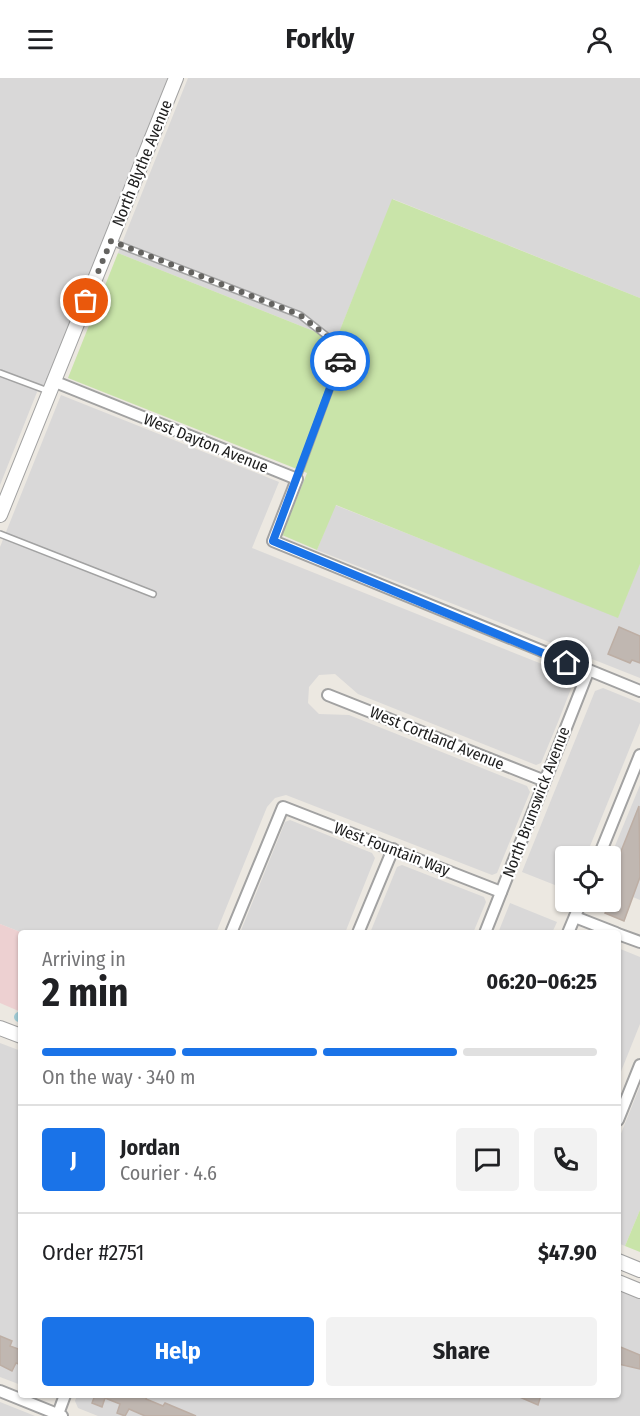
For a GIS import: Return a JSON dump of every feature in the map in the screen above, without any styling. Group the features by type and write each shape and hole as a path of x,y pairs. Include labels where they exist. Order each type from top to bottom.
{"street":[{"name":"North Blythe Avenue","path":"0,515 176,78"},
{"name":"West Dayton Avenue","path":"51,387 297,479"},
{"path":"297,479 273,541 588,672 640,691"},
{"name":"North Brunswick Avenue","path":"486,930 588,672"},
{"name":"West Cortland Avenue","path":"328,695 545,781"},
{"path":"603,846 640,755"},
{"name":"West Fountain Way","path":"232,930 283,807 501,892"},
{"path":"359,930 393,849"},
{"path":"569,930 577,912"},
{"path":"575,917 609,930"},
{"path":"621,935 640,942"},
{"path":"0,1028 18,1035"},
{"path":"621,1112 640,1065"},
{"path":"621,1263 640,1270"},
{"path":"621,1283 640,1291"},
{"path":"0,1391 60,1415 64,1398"}],"lane":[{"path":"111,241 300,315 342,348 341,359 297,479"},
{"path":"0,374 51,387"},
{"path":"0,534 153,594"}],"shaded area":[{"path":"0,78 168,78 44,388 39,387 0,485"},
{"path":"188,78 640,78 640,298 393,199 336,340 118,253"},
{"path":"61,395 279,482 252,548 572,676 574,681 558,722 541,763 536,765 358,694 335,674 319,675 309,687 308,703 319,714 349,715 527,786 530,792 497,873 492,875 286,795 275,798 267,807 217,930 18,931 0,924 0,547"},
{"path":"335,505 618,617 640,563 640,678 317,550"},
{"path":"603,688 640,703 640,723 590,846 555,846 555,885 522,872 595,691"},
{"path":"640,785 640,900 621,892 621,846 615,846"},
{"path":"290,820 372,853 375,858 346,930 241,930 285,822"},
{"path":"402,865 484,897 486,902 474,930 371,930 397,867"},
{"path":"510,903 557,922 553,930 499,930"},
{"path":"0,924 18,931 18,1011 0,1003"},
{"path":"621,949 640,957 640,1024 621,1072"},
{"path":"0,1043 18,1050 18,1384 0,1377"},
{"path":"640,1086 640,1210 625,1246 621,1244 621,1134"},
{"path":"621,1290 640,1298 640,1416 98,1416 78,1408 76,1398 621,1398"},
{"path":"0,1402 35,1416 0,1416"}],"green space":[{"path":"392,199 640,298 640,564 618,618 336,505 317,550 282,535 307,473 68,378 118,253 336,340"},
{"path":"640,1210 640,1252 625,1246"}],"building":[{"path":"619,627 640,636 640,663 632,660 630,663 608,654"},
{"path":"639,806 640,877 624,921 605,913 621,912 621,851"},
{"path":"0,1336 12,1341 10,1346 18,1349 18,1364 16,1363 12,1371 0,1365"},
{"path":"621,1347 640,1355 640,1369 621,1365"},
{"path":"94,1398 105,1398 102,1407 92,1403"},
{"path":"105,1398 146,1398 163,1406 165,1403 196,1416 145,1416 129,1409 125,1416 117,1413 120,1404"},
{"path":"522,1398 540,1398 538,1405"}],"way so far":[{"path":"86,301 111,241 300,315 342,348 340,361"}],"route":[{"path":"340,361 273,541 567,663"}]}
